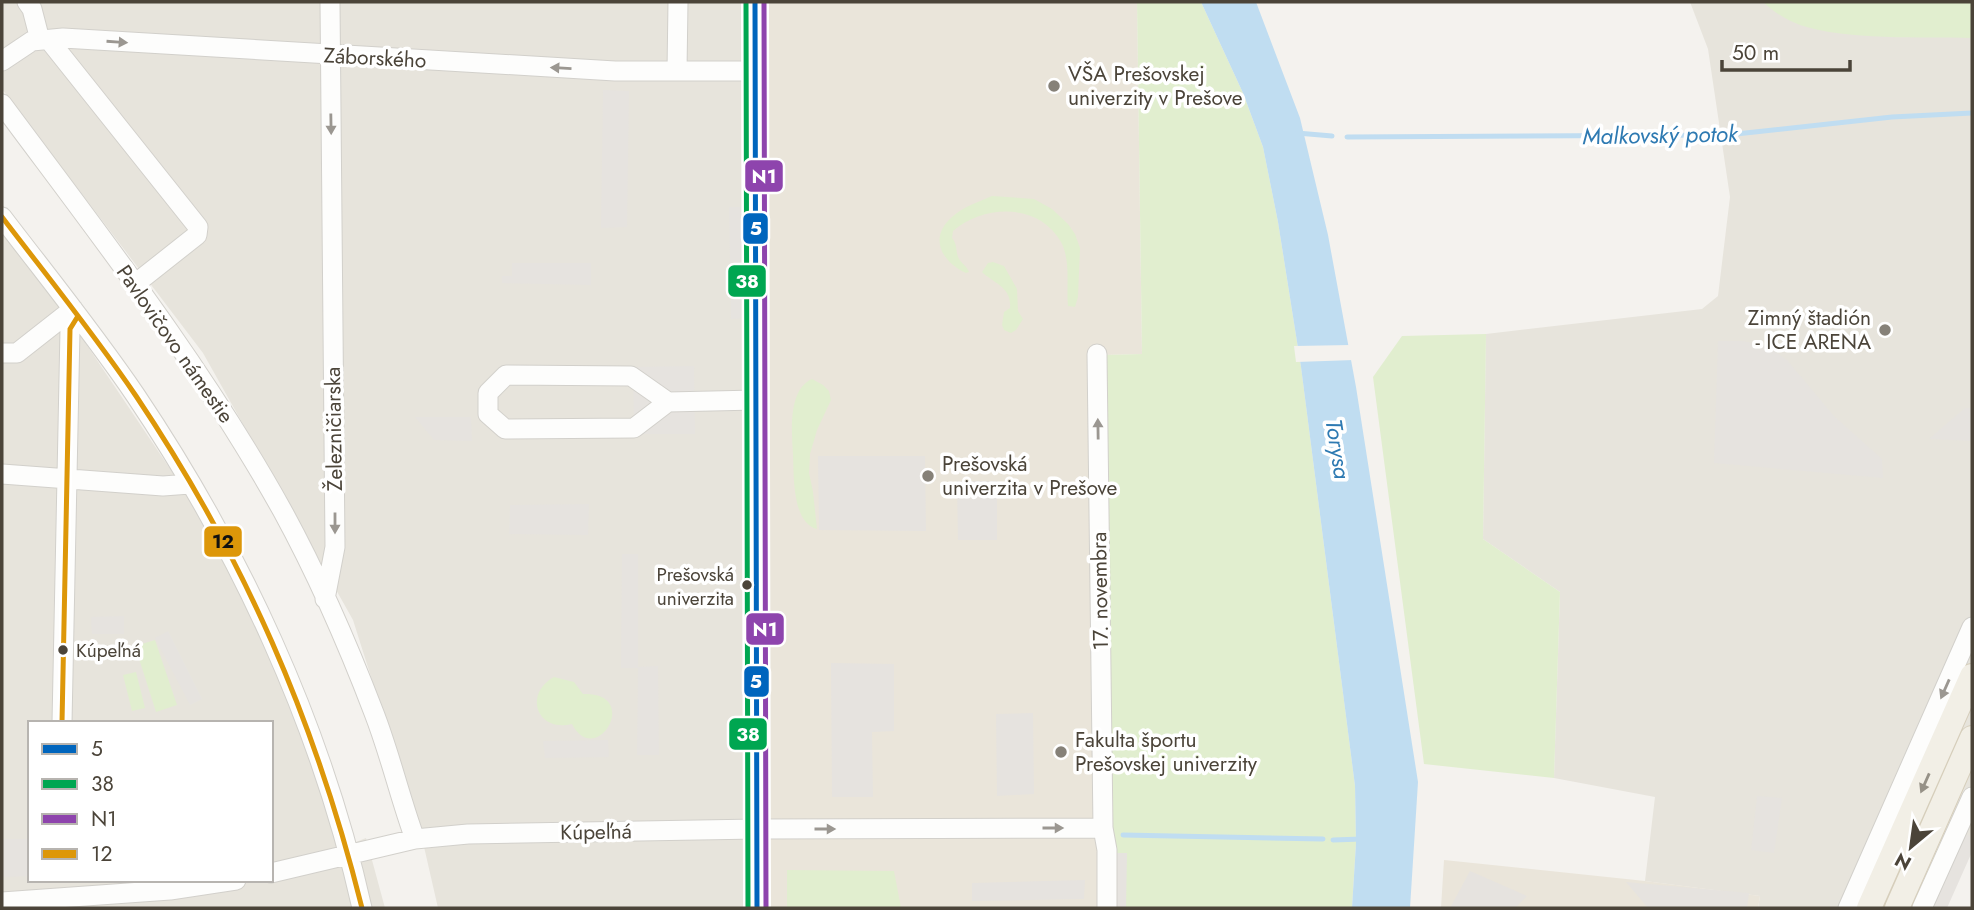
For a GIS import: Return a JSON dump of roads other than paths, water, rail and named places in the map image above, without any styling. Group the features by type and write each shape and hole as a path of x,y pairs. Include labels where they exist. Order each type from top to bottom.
{"main road":[{"path":"1869,908 1972,676"},
{"path":"1897,908 1972,738"}],"street":[{"path":"27,2 45,40 198,227 197,235 135,284"},
{"name":"Železničiarska","path":"325,598 335,547 330,2"},
{"path":"677,71 678,2"},
{"path":"755,2 757,908"},
{"name":"Záborského","path":"2,61 33,41 63,38 331,56 629,71 755,71"},
{"name":"Pavlovičovo námestie","path":"2,104 135,284 234,428 283,512 325,598"},
{"path":"2,217 76,312 136,396 218,529 294,691 348,855 362,908"},
{"path":"2,353 17,354 76,312"},
{"path":"62,721 70,329 76,312"},
{"name":"17. novembra","path":"1097,354 1103,828 1107,849 1107,908"},
{"path":"668,402 631,376 506,375 488,393 488,414 505,429 634,428 668,402 756,400"},
{"path":"2,474 163,486 190,484"},
{"path":"325,598 374,714 415,839"},
{"path":"1847,908 1972,627"},
{"path":"1923,908 1972,797"},
{"path":"757,829 1103,828"},
{"name":"Kúpeľná","path":"273,873 415,839 467,834 757,829"},
{"path":"2,902 60,895 170,890 223,882"}],"water":[{"name":"Torysa","path":"1201,2 1256,2 1300,118 1328,235 1356,387 1418,782 1410,908 1352,908 1356,843 1355,786 1301,367 1278,222 1263,147 1243,93"}],"waterway":[{"name":"Malkovský potok","path":"1347,137 1727,135 1892,117 1972,113"},
{"name":"Malkovský potok","path":"1297,133 1332,136"},
{"path":"1123,835 1323,839"},
{"path":"1333,840 1362,839"}],"place":[{"name":"VŠA Prešovskej univerzity v Prešove","path":"1054,86"},
{"name":"Zimný štadión - ICE ARENA","path":"1885,330"},
{"name":"Prešovská univerzita v Prešove","path":"928,476"},
{"name":"Prešovská univerzita","path":"747,585"},
{"name":"Kúpeľná","path":"63,650"},
{"name":"Fakulta športu Prešovskej univerzity","path":"1061,752"}]}
